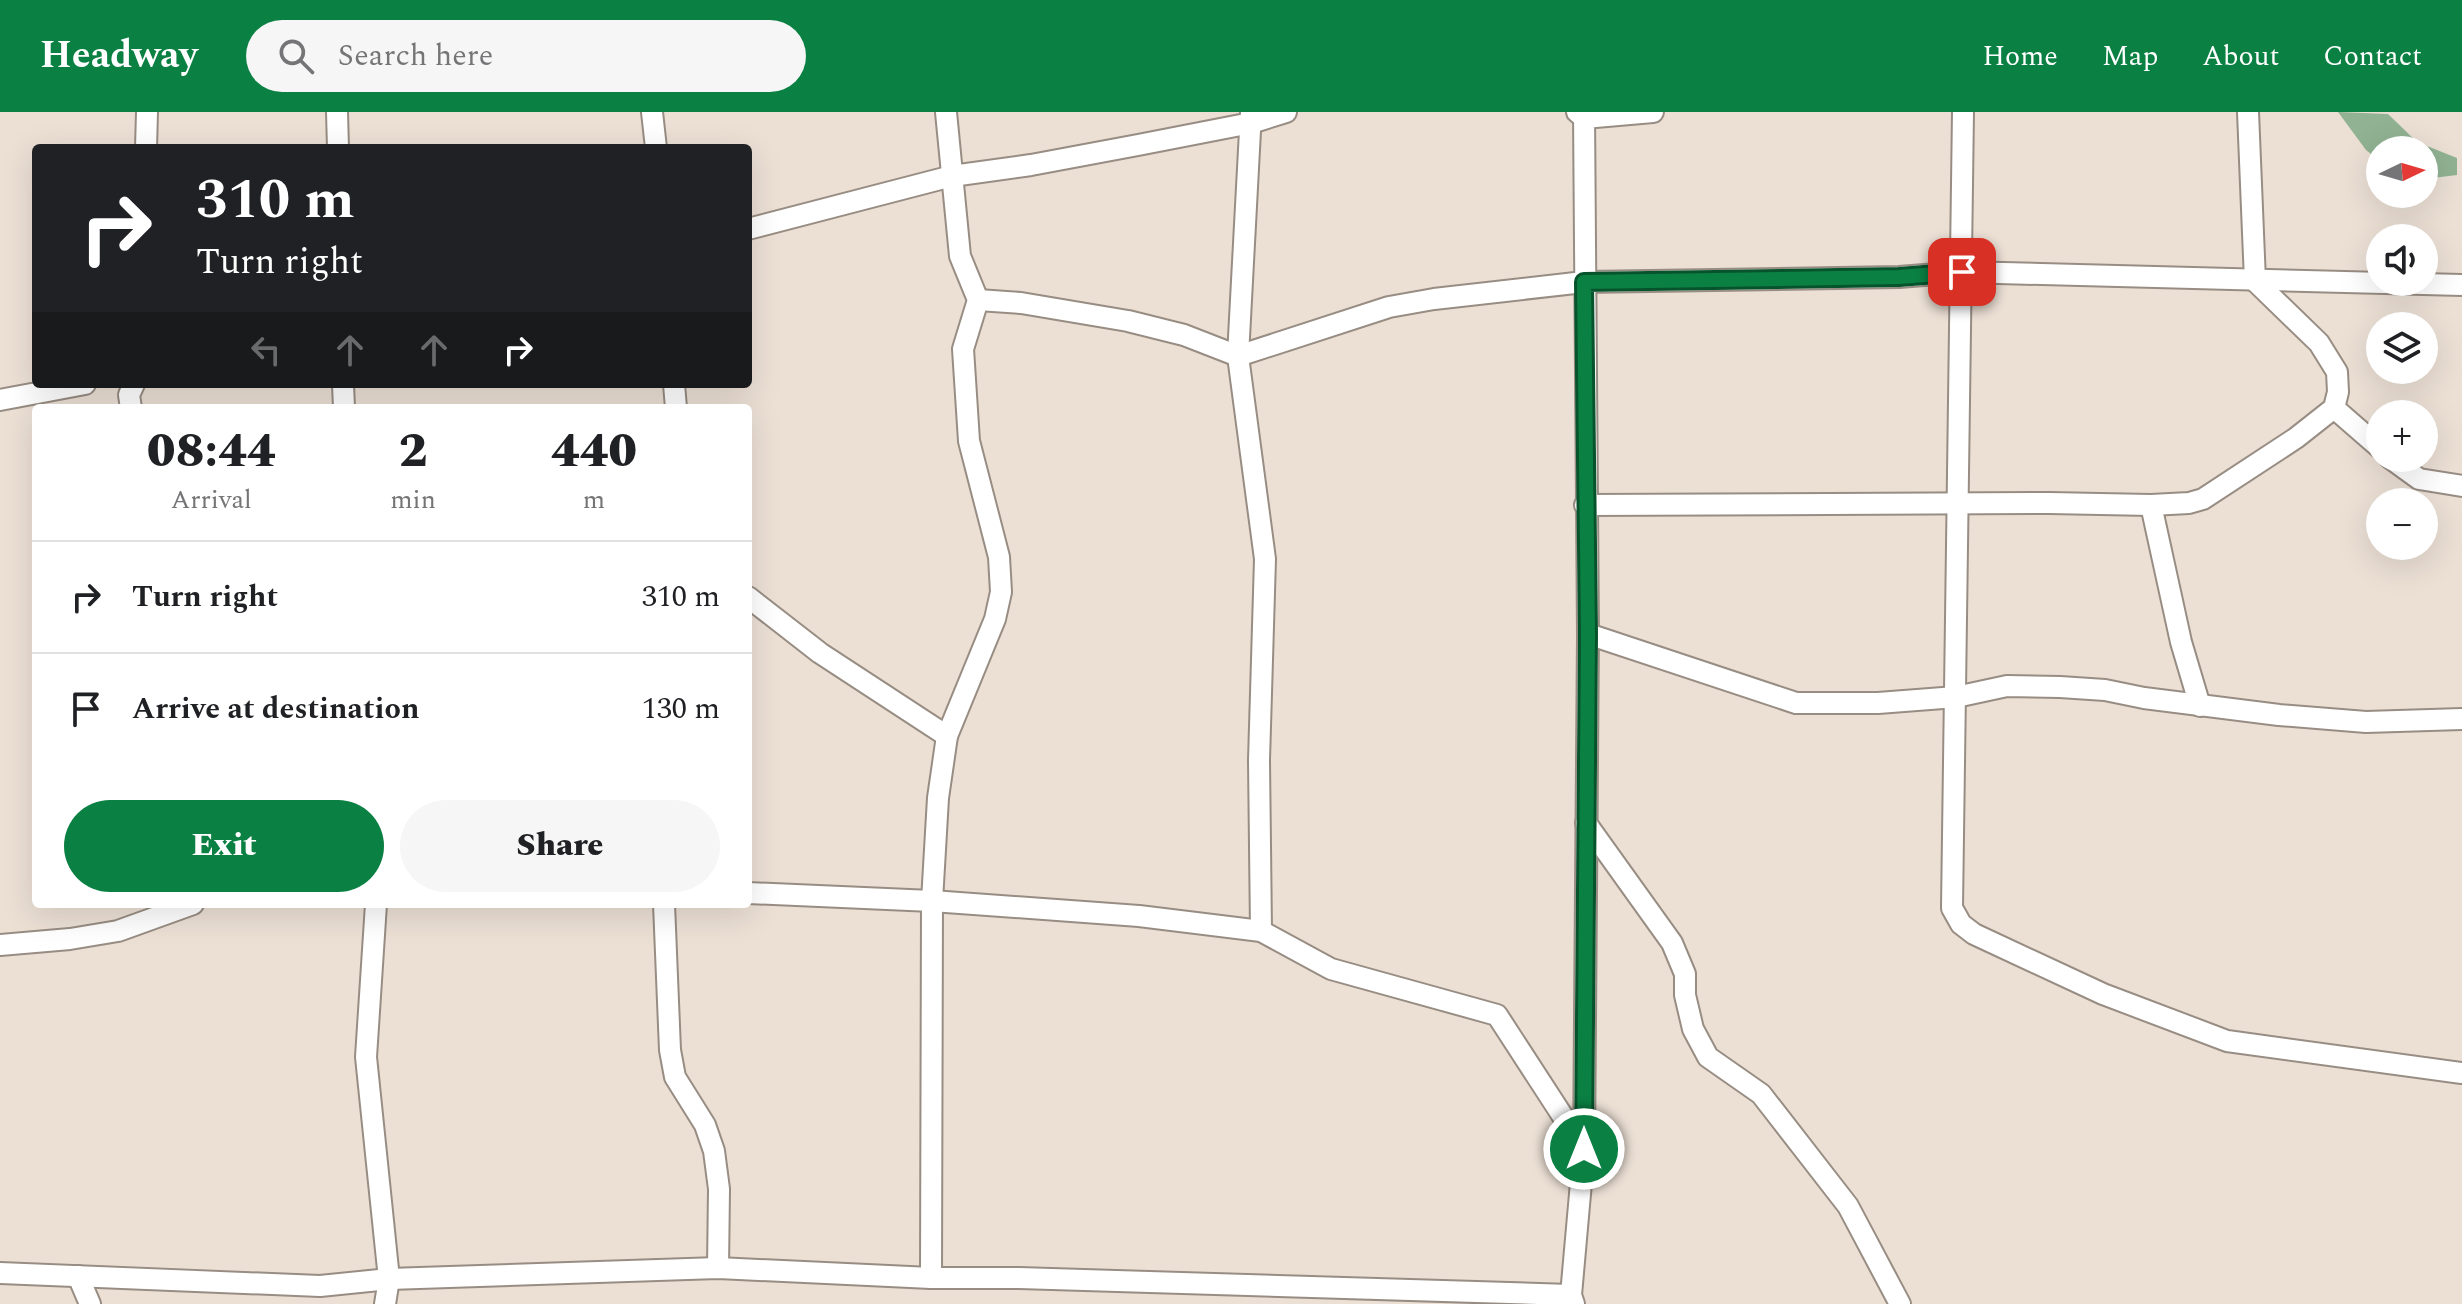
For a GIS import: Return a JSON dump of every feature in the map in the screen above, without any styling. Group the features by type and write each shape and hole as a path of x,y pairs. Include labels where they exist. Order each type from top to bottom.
{"street":[{"path":"146,144 147,112"},
{"path":"337,112 338,144"},
{"path":"652,112 656,144"},
{"path":"931,1278 932,901 938,798 947,736 995,619 1001,592 999,557 969,441 963,349 978,300 960,256 946,112"},
{"path":"752,228 952,176 1031,165 1286,112"},
{"path":"0,1273 320,1286 389,1279 718,1268 1572,1299 1584,1149 1588,634 1581,114 1653,112"},
{"path":"1963,112 1952,908 1961,924 1974,934 2103,994 2227,1041 2462,1073"},
{"path":"1585,505 2151,505 2189,503 2220,491 2334,408 2338,392 2337,372 2319,343 2255,281 2248,112"},
{"path":"1251,117 1238,356 1265,559 1259,760 1261,931"},
{"path":"978,300 1021,303 1128,321 1184,335 1238,356 1389,307 1584,282 1899,277 1962,272 2462,285"},
{"path":"0,400 64,388"},
{"path":"2334,408 2366,436"},
{"path":"2409,472 2419,479 2462,486"},
{"path":"2151,505 2181,642 2200,706"},
{"path":"752,600 820,653 947,736"},
{"path":"1588,634 1796,703 1878,703 1956,697 2007,686 2060,687 2105,690 2200,706 2366,722 2462,719"},
{"path":"1586,823 1681,960 1693,1029 1708,1057 1761,1094 1848,1206 1900,1304"},
{"path":"752,893 932,901 1139,916 1261,931 1331,969 1497,1015 1584,1149"},
{"path":"0,945 118,931 182,908"},
{"path":"376,908 366,1057 389,1279 385,1304"},
{"path":"664,908 670,1050 675,1077 705,1125 714,1151 719,1189 718,1268"},
{"path":"78,1276 90,1304"}],"green space":[{"path":"2338,112 2388,114 2411,136 2366,136 2366,150"},
{"path":"2438,150 2457,158 2457,175 2438,177"}],"route":[{"path":"1584,1149 1588,634 1584,282 1899,277 1962,272"}]}
